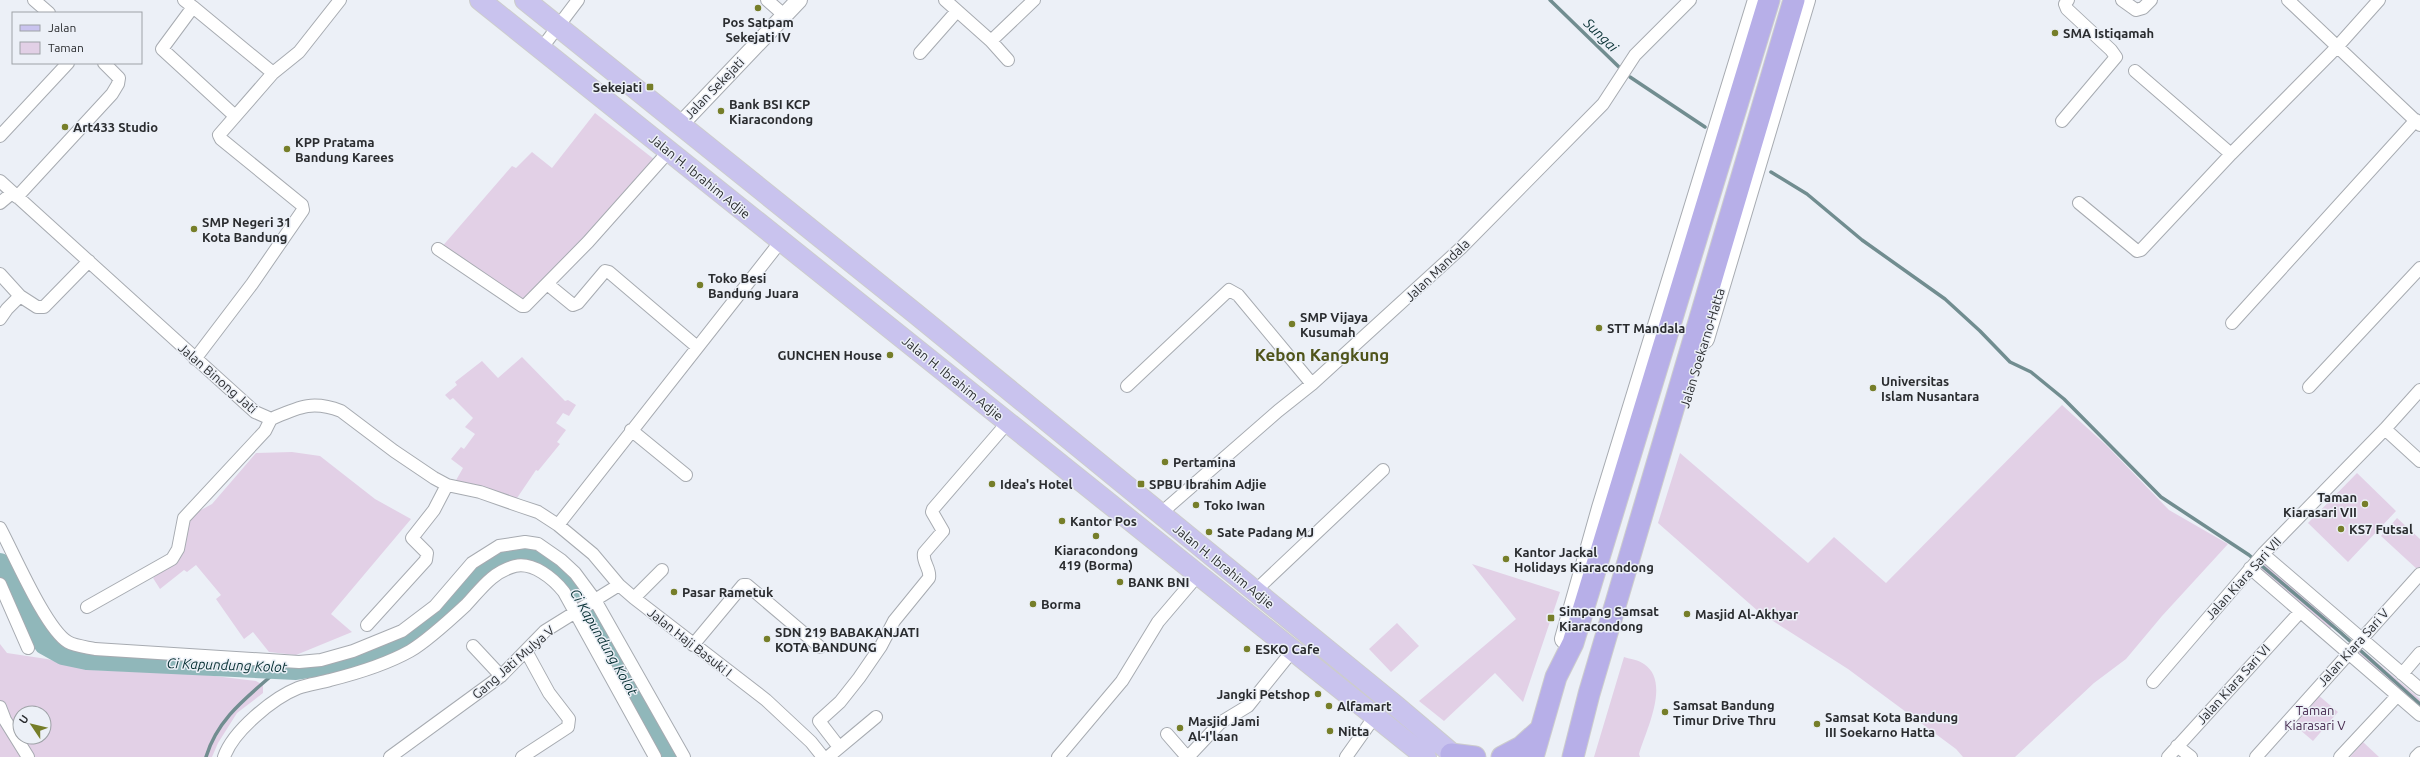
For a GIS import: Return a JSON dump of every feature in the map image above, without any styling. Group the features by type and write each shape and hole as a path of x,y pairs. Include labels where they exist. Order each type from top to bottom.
{"highway":[{"path":"1533,757 1556,678 1573,643 1769,0"},
{"name":"Jalan Soekarno-Hatta","path":"1574,753 1589,694 1794,0"},
{"path":"1502,757 1521,747 1540,730"},
{"path":"1454,755 1475,757"}],"main road":[{"name":"Jalan H. Ibrahim Adjie","path":"480,0 1426,757"},
{"name":"Jalan H. Ibrahim Adjie","path":"525,0 1160,514 1454,755"},
{"path":"1556,678 1563,642 1600,508 1757,0"},
{"name":"Jalan Soekarno-Hatta","path":"1589,694 1606,660 1806,0"},
{"path":"1008,422 1022,402"}],"street":[{"path":"34,0 48,12"},
{"path":"195,359 247,290 303,210 302,205 284,189 219,137 272,73 299,52 340,0"},
{"path":"541,49 559,28 578,0"},
{"path":"767,0 784,15"},
{"name":"Jalan Sekejati","path":"680,125 799,0"},
{"path":"945,0 991,41 1008,60"},
{"path":"991,41 1034,0"},
{"name":"Jalan Mandala","path":"1160,514 1278,411 1312,384 1461,248 1603,104 1635,56 1690,0"},
{"path":"2062,121 2116,57 2111,50 2067,10 2066,4 2068,0"},
{"path":"2122,0 2136,10 2143,8 2151,0"},
{"path":"2232,323 2418,122 2288,0"},
{"path":"2079,203 2137,251 2141,250 2231,154 2337,47 2379,0"},
{"path":"235,116 162,49 189,4 272,73"},
{"path":"920,53 957,11"},
{"path":"0,136 67,64"},
{"path":"0,203 15,195 108,101 118,84 119,78 105,64"},
{"path":"2135,71 2231,154"},
{"path":"438,250 522,306 525,306 588,242 669,151"},
{"name":"Jalan Binong Jati","path":"0,181 254,412 271,419 305,405 319,404 341,411 394,452 447,485 480,492 538,512 558,525"},
{"path":"558,525 696,346 781,241"},
{"path":"0,274 20,296 37,307 44,307 89,261"},
{"path":"2309,387 2420,268"},
{"path":"551,287 573,305 578,303 605,271 609,272 696,346"},
{"path":"1126,386 1229,290 1238,295 1312,384"},
{"path":"0,319 7,309 20,296"},
{"name":"Jalan Kiara Sari VII","path":"2153,682 2256,561 2385,429 2420,390"},
{"path":"87,607 172,559 178,549 181,525 184,518 265,431 271,419"},
{"path":"839,747 819,720 840,702 859,678 881,646 894,621 929,578 930,571 923,557 924,552 943,531 932,512 933,509 1008,422"},
{"path":"2385,429 2420,461"},
{"path":"631,430 686,475"},
{"path":"1254,591 1383,470"},
{"path":"367,625 426,560 427,553 412,538 434,510 447,485"},
{"name":"Jalan Haji Basuki I","path":"558,525 593,554 619,585 634,598 766,700 811,742 823,757"},
{"path":"0,528 50,622 61,637 69,643 95,649 307,662 345,654 402,631 435,606 480,556 499,546 513,543 538,544 549,551 575,574 594,601 684,757"},
{"path":"2256,561 2300,612 2402,674 2420,689"},
{"path":"2256,561 2354,646 2397,696 2420,715"},
{"path":"224,757 235,737 285,694 299,687 380,666 410,651 425,641 466,605 484,583 505,569 524,566 542,572 562,589 578,611 655,757"},
{"path":"634,598 662,570"},
{"name":"Jalan Kiara Sari V","path":"2256,757 2420,574"},
{"path":"1058,757 1122,681 1158,622 1198,575"},
{"path":"0,584 28,648"},
{"name":"Gang Jati Mulya V","path":"390,757 501,676 545,631 619,585"},
{"path":"693,645 743,585 747,585 820,646"},
{"name":"Jalan Kiara Sari VI","path":"2168,757 2300,612"},
{"path":"473,646 501,676"},
{"path":"1167,734 1187,757 1220,723 1248,706 1293,650"},
{"path":"522,757 568,727 570,722 549,693 526,651"},
{"path":"2402,674 2420,653"},
{"path":"2340,757 2397,696"},
{"path":"0,707 28,757"},
{"path":"1346,757 1375,716"},
{"path":"828,757 876,717"},
{"path":"2177,746 2191,757"},
{"path":"2416,757 2420,752"}],"green space":[{"path":"595,113 655,160 591,240 523,304 440,249 512,166 516,168 532,152 552,168"},
{"path":"522,357 565,401 568,400 576,405 569,416 563,413 556,423 566,430 557,442 560,444 538,471 536,470 515,501 455,482 463,468 451,459 461,447 464,449 475,434 465,427 473,418 453,398 450,400 445,395 457,385 455,382 482,361 498,378"},
{"path":"2062,405 2106,445 2169,510 2228,544 2162,616 2126,659 2094,683 2015,757 1963,757 1956,749 1848,669 1759,612 1658,523 1680,453 1808,563 1834,537 1886,583"},
{"path":"292,452 320,456 375,499 411,519 331,614 352,632 296,655 269,652 253,632 244,639 216,599 221,595 196,565 187,572 184,570 160,589 153,578 180,555 190,516 212,504 256,453"},
{"path":"2357,473 2396,511 2348,562 2308,523"},
{"path":"2397,518 2420,539 2420,567 2418,570 2381,536"},
{"path":"2268,559 2338,619 2327,633 2255,572"},
{"path":"1472,564 1560,592 1523,702 1495,673 1444,721 1419,701 1516,619"},
{"path":"1397,623 1419,646 1391,672 1369,649"},
{"path":"0,644 7,653 47,659 92,670 198,674 256,681 263,685 263,693 237,713 218,743 212,757 0,757"},
{"path":"2360,648 2420,699 2420,708 2356,652"},
{"path":"1624,657 1644,664 1652,672 1656,682 1654,707 1639,754 1640,757 1594,757"},
{"name":"Taman Kiarasari V","path":"2317,694 2338,712 2313,741 2292,723"},
{"path":"2363,742 2379,757 2350,757"}],"waterway":[{"name":"Sungai","path":"1550,0 1620,68"},
{"path":"1630,77 1705,127"},
{"path":"1771,172 1807,194 1862,240 1945,299 1980,331 2010,362 2031,372 2064,399 2161,497 2249,555 2341,633 2420,704"},
{"name":"Ci Kapundung Kolot","path":"0,564 45,644 63,654 87,659 296,669 341,662 398,648 438,619 494,563 512,556 533,558 549,565 569,582 669,757"},
{"path":"206,757 211,743 226,719 246,698 279,669"}],"place":[{"name":"Pos Satpam Sekejati IV","path":"758,8"},
{"name":"SMA Istiqamah","path":"2055,33"},
{"name":"Sekejati","path":"650,87"},
{"name":"Bank BSI KCP Kiaracondong","path":"721,111"},
{"name":"Art433 Studio","path":"65,127"},
{"name":"KPP Pratama Bandung Karees","path":"287,149"},
{"name":"SMP Negeri 31 Kota Bandung","path":"194,229"},
{"name":"Toko Besi Bandung Juara","path":"700,285"},
{"name":"SMP Vijaya Kusumah","path":"1292,324"},
{"name":"STT Mandala","path":"1599,328"},
{"name":"GUNCHEN House","path":"890,355"},
{"name":"Universitas Islam Nusantara","path":"1873,388"},
{"name":"Pertamina","path":"1165,462"},
{"name":"Idea's Hotel","path":"992,484"},
{"name":"SPBU Ibrahim Adjie","path":"1141,484"},
{"name":"Taman Kiarasari VII","path":"2365,504"},
{"name":"Toko Iwan","path":"1196,505"},
{"name":"Kantor Pos","path":"1062,521"},
{"name":"KS7 Futsal","path":"2341,529"},
{"name":"Sate Padang MJ","path":"1209,532"},
{"name":"Kiaracondong 419 (Borma)","path":"1096,536"},
{"name":"Kantor Jackal Holidays Kiaracondong","path":"1506,559"},
{"name":"BANK BNI","path":"1120,582"},
{"name":"Pasar Rametuk","path":"674,592"},
{"name":"Borma","path":"1033,604"},
{"name":"Masjid Al-Akhyar","path":"1687,614"},
{"name":"Simpang Samsat Kiaracondong","path":"1551,618"},
{"name":"SDN 219 BABAKANJATI KOTA BANDUNG","path":"767,639"},
{"name":"ESKO Cafe","path":"1247,649"},
{"name":"Jangki Petshop","path":"1318,694"},
{"name":"Alfamart","path":"1329,706"},
{"name":"Samsat Bandung Timur Drive Thru","path":"1665,712"},
{"name":"Samsat Kota Bandung III Soekarno Hatta","path":"1817,724"},
{"name":"Masjid Jami Al-I'laan","path":"1180,728"},
{"name":"Nitta","path":"1330,731"}],"district":[{"name":"Kebon Kangkung","path":"1322,354"}]}
